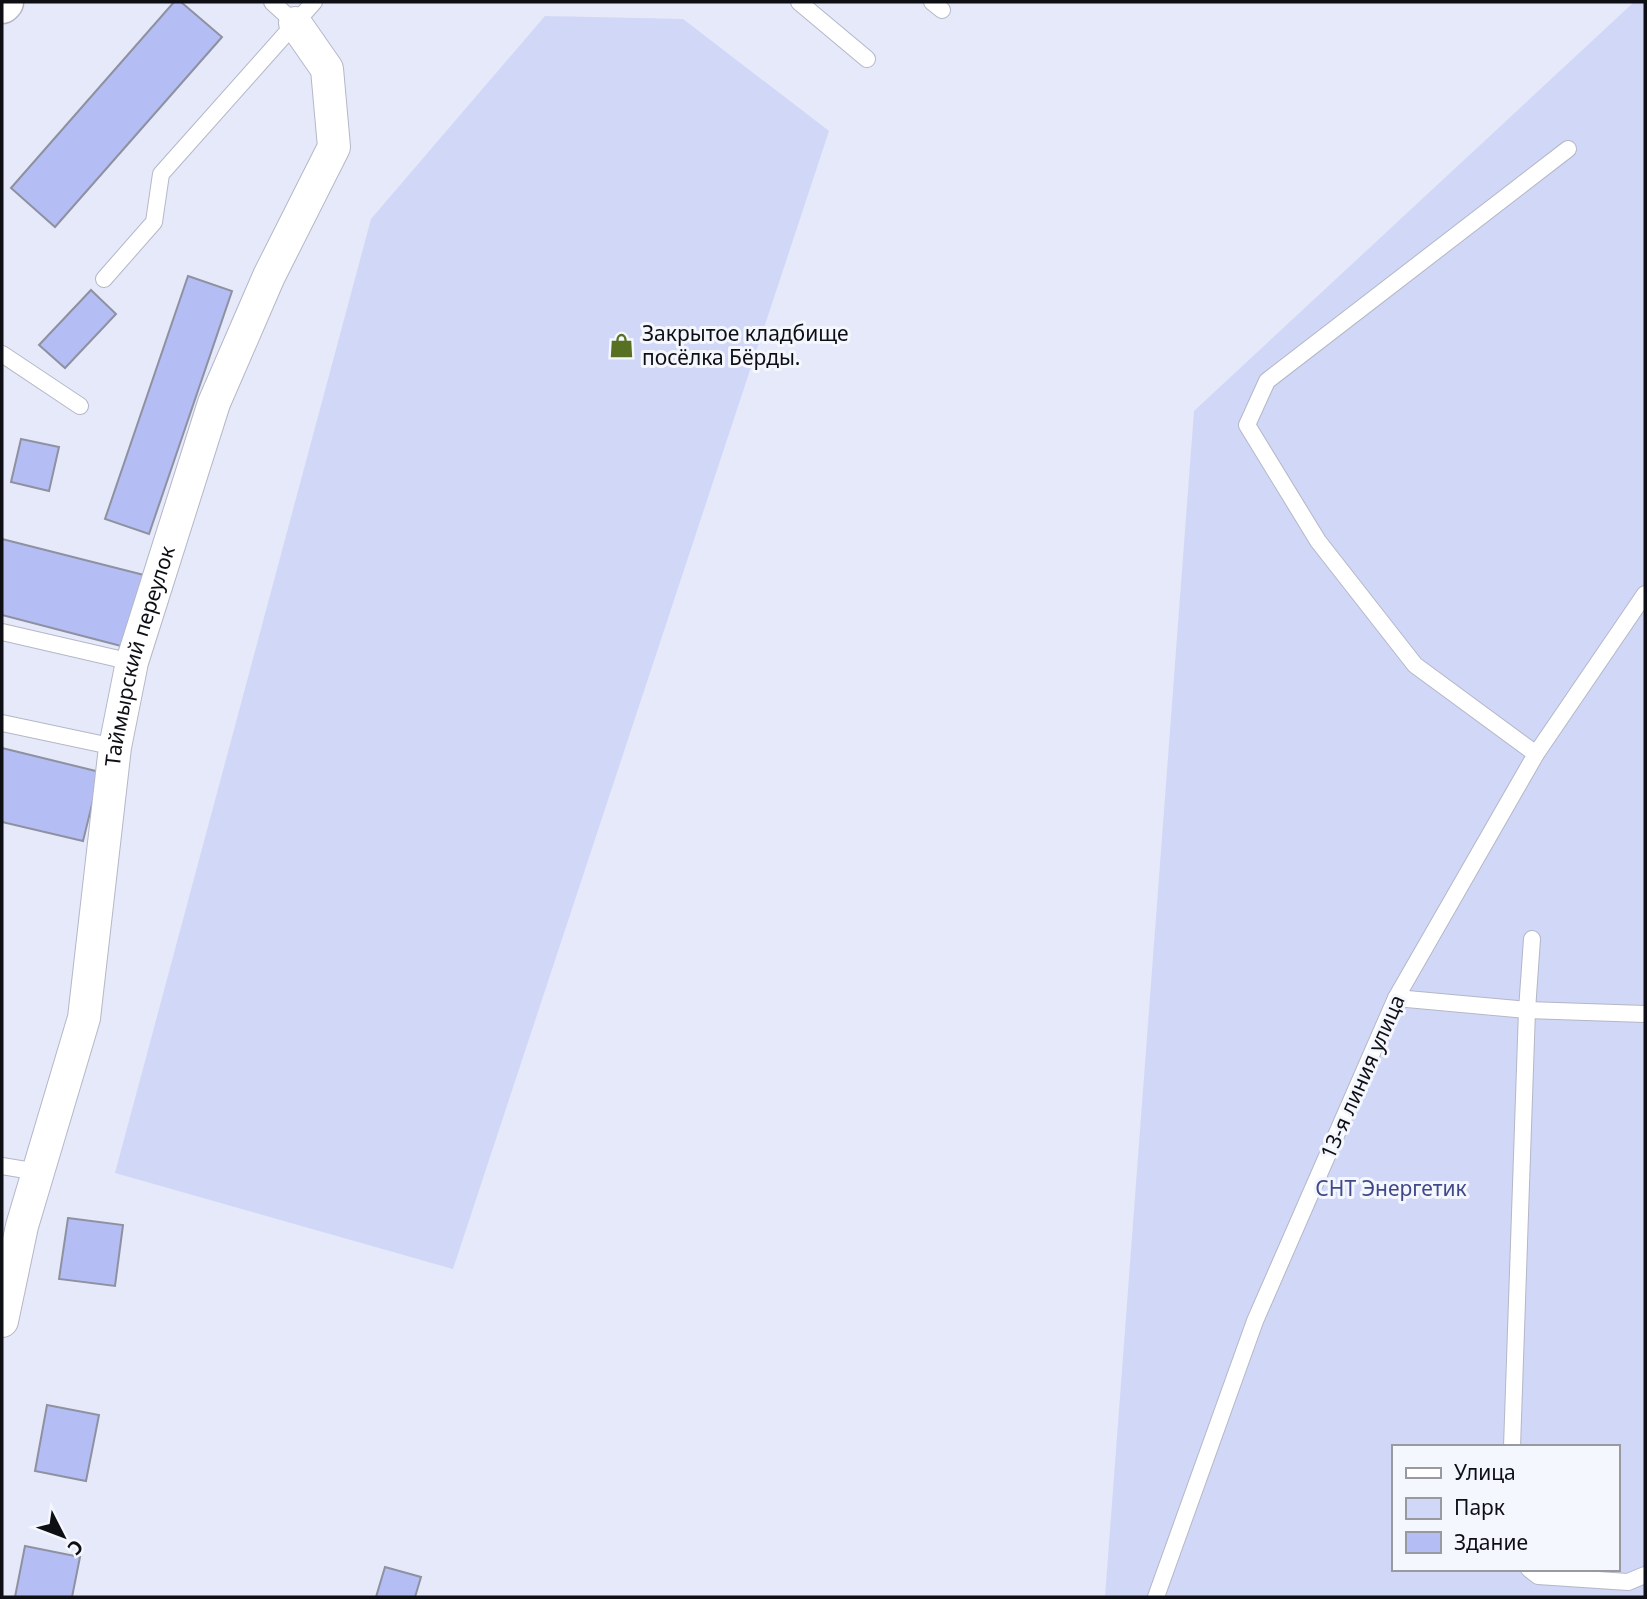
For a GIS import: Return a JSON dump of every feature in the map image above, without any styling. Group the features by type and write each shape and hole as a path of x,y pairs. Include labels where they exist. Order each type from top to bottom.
{"street":[{"name":"Таймырский переулок","path":"2,1321 22,1226 85,1018 115,747 132,662 214,403 269,276 334,147 327,69 304,12"}],"lane":[{"path":"104,279 155,222 161,174 304,12 272,2"},
{"path":"799,2 867,58"},
{"path":"1536,754 1415,665 1318,541 1247,425 1267,382 1568,149"},
{"path":"2,354 80,406"},
{"name":"13-я линия улица","path":"1156,1597 1255,1321 1396,998 1536,754 1645,594"},
{"path":"2,632 132,662"},
{"path":"2,723 115,747"},
{"path":"1512,1445 1527,1010 1532,939"},
{"path":"1396,998 1527,1010 1645,1014"},
{"path":"2,1166 38,1172"},
{"path":"1532,1571 1538,1576 1628,1582 1645,1575"}],"green space":[{"name":"СНТ Энергетик","path":"1634,2 1645,2 1645,1597 1105,1597 1194,411"},
{"path":"545,16 683,19 829,131 453,1269 115,1173 371,219"}],"building":[{"path":"174,2 181,2 222,37 55,227 11,188"},
{"path":"188,276 232,291 149,534 105,519"},
{"path":"91,290 116,314 65,368 39,345"},
{"path":"21,439 59,447 49,491 11,482"},
{"path":"2,539 144,575 125,647 2,615"},
{"path":"2,748 100,772 83,841 2,822"},
{"path":"68,1218 123,1225 115,1286 59,1279"},
{"path":"47,1405 99,1415 86,1481 35,1471"},
{"path":"25,1546 80,1557 72,1597 15,1597"},
{"path":"385,1567 421,1577 415,1597 376,1597"}],"place":[{"name":"Закрытое кладбище посёлка Бёрды.","path":"622,346"}]}
